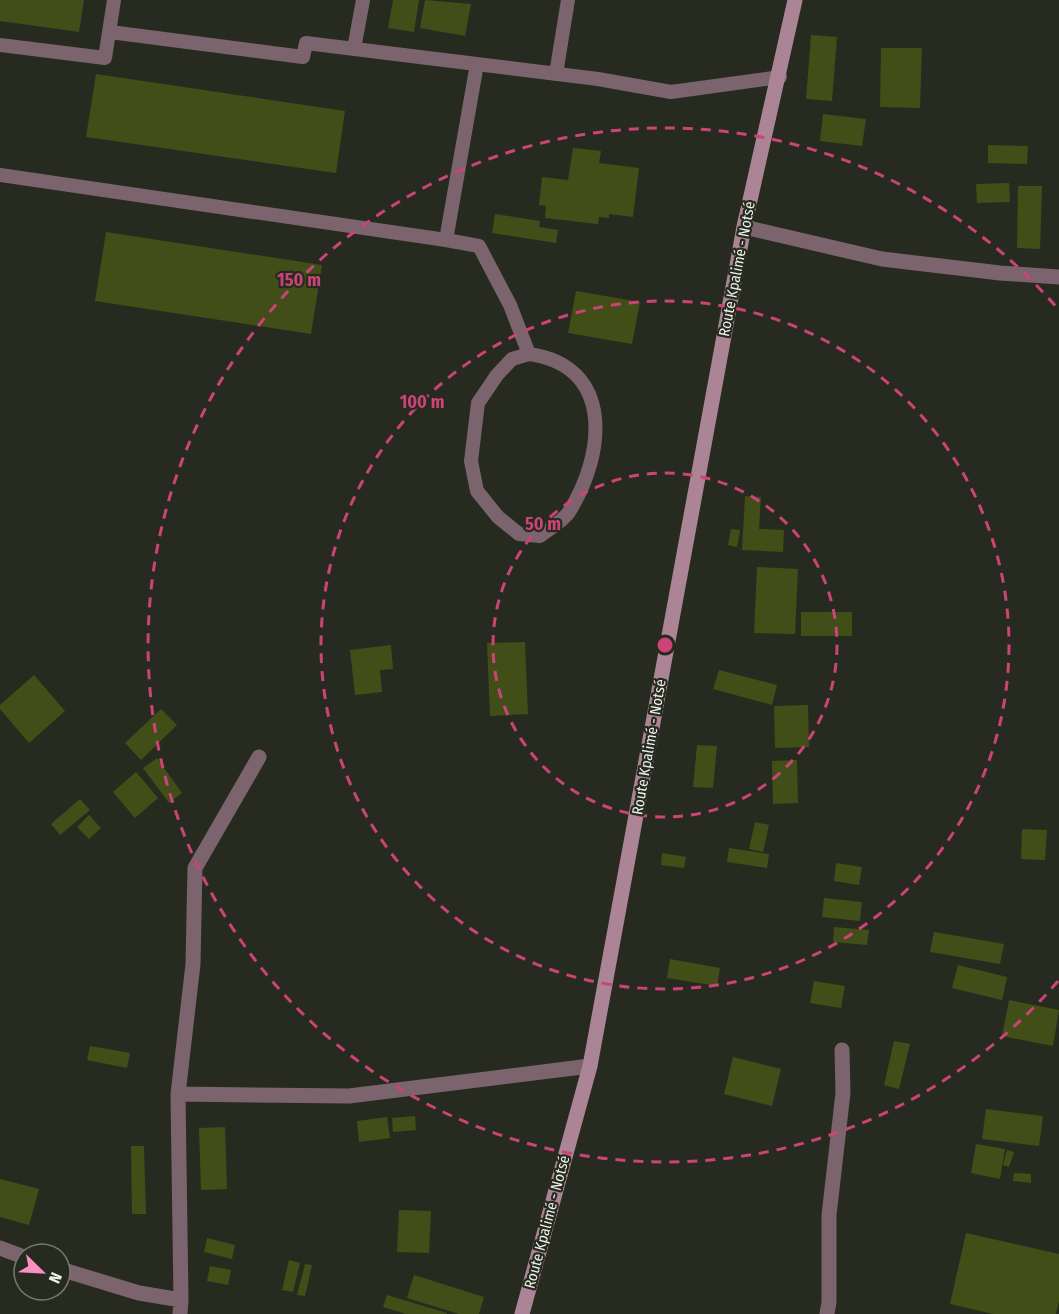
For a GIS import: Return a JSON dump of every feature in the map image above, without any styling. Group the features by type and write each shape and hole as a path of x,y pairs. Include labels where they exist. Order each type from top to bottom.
{"main road":[{"name":"Route Kpalimé - Notsé","path":"522,1314 590,1066 744,226 780,77 795,0"}],"street":[{"path":"744,226 882,259 1000,273 1059,277"},
{"path":"72,1273 181,1307 178,1094 193,964 195,868 259,757"},
{"path":"827,1314 829,1215 843,1093 842,1050"},
{"path":"178,1094 349,1096 590,1066"}],"lane":[{"path":"0,45 105,58 114,0"},
{"path":"354,49 363,0"},
{"path":"556,74 568,0"},
{"path":"110,32 303,57 306,43 556,74 671,92 780,77"},
{"path":"446,240 477,64"},
{"path":"0,175 479,246 510,305 529,354"},
{"path":"529,354 547,357 582,379 595,414 594,457 584,482 567,514 540,536 519,534 498,517 477,491 471,461 478,403 497,375 512,359 529,354"}],"building":[{"path":"0,0 84,0 79,32 0,21"},
{"path":"393,0 419,0 414,32 388,28"},
{"path":"425,0 471,4 465,36 420,28"},
{"path":"811,35 837,37 832,101 806,99"},
{"path":"881,48 922,48 920,108 880,107"},
{"path":"96,74 345,111 336,173 86,137"},
{"path":"823,114 866,119 862,146 820,141"},
{"path":"988,145 1028,146 1027,164 988,163"},
{"path":"573,148 601,151 599,163 639,168 633,217 609,214 609,218 599,217 598,224 545,218 546,206 539,205 542,177 568,180"},
{"path":"1009,183 1010,202 977,203 976,184"},
{"path":"1018,186 1042,186 1040,249 1017,248"},
{"path":"495,214 540,221 539,227 558,230 556,243 492,233"},
{"path":"106,232 322,265 311,334 95,301"},
{"path":"576,291 640,302 632,344 568,333"},
{"path":"745,496 761,497 759,529 784,530 783,552 742,550"},
{"path":"731,529 740,530 737,547 728,545"},
{"path":"757,567 798,569 795,634 754,633"},
{"path":"801,612 852,612 852,636 801,636"},
{"path":"525,642 528,714 490,716 487,643"},
{"path":"391,645 393,669 380,670 382,692 355,695 350,650"},
{"path":"719,670 777,685 772,705 713,689"},
{"path":"34,675 65,711 29,743 0,709 0,705"},
{"path":"808,705 809,747 775,748 774,706"},
{"path":"161,709 177,725 141,760 125,743"},
{"path":"697,745 717,746 713,788 693,787"},
{"path":"157,758 182,793 169,803 143,768"},
{"path":"797,760 798,803 773,804 772,761"},
{"path":"136,772 158,798 135,818 113,792"},
{"path":"80,799 90,810 60,835 51,824"},
{"path":"89,815 101,828 89,839 77,827"},
{"path":"755,822 769,825 763,852 749,849"},
{"path":"1022,829 1047,830 1045,860 1021,859"},
{"path":"729,848 769,854 767,868 727,862"},
{"path":"662,853 686,857 684,868 661,865"},
{"path":"836,863 862,867 859,885 834,881"},
{"path":"824,898 862,902 860,921 822,917"},
{"path":"834,927 869,930 867,945 833,942"},
{"path":"934,932 1004,944 1000,964 930,952"},
{"path":"670,959 720,968 717,986 667,978"},
{"path":"958,965 1007,977 1002,1000 952,988"},
{"path":"814,981 845,986 841,1008 810,1003"},
{"path":"1009,1000 1059,1010 1053,1046 1002,1036"},
{"path":"894,1041 910,1044 899,1089 884,1085"},
{"path":"90,1046 130,1053 127,1068 87,1060"},
{"path":"733,1057 781,1069 772,1106 724,1094"},
{"path":"986,1109 1043,1116 1039,1146 982,1139"},
{"path":"415,1116 416,1130 393,1132 392,1118"},
{"path":"387,1117 390,1138 359,1142 357,1121"},
{"path":"225,1127 227,1189 201,1190 199,1128"},
{"path":"976,1144 1005,1149 1000,1179 971,1173"},
{"path":"131,1146 144,1146 146,1214 132,1214"},
{"path":"1007,1150 1014,1152 1009,1167 1003,1165"},
{"path":"1014,1173 1031,1174 1031,1183 1013,1181"},
{"path":"0,1179 39,1189 29,1225 0,1217"},
{"path":"399,1210 431,1211 429,1253 397,1252"},
{"path":"966,1233 1059,1254 1059,1301 1056,1314 993,1314 950,1304"},
{"path":"207,1238 235,1245 232,1259 204,1252"},
{"path":"289,1260 300,1263 293,1292 282,1290"},
{"path":"305,1264 312,1265 305,1296 297,1295"},
{"path":"210,1266 231,1270 228,1285 207,1281"},
{"path":"414,1275 484,1297 479,1314 459,1314 407,1298"},
{"path":"387,1295 447,1314 406,1314 383,1307"}]}
